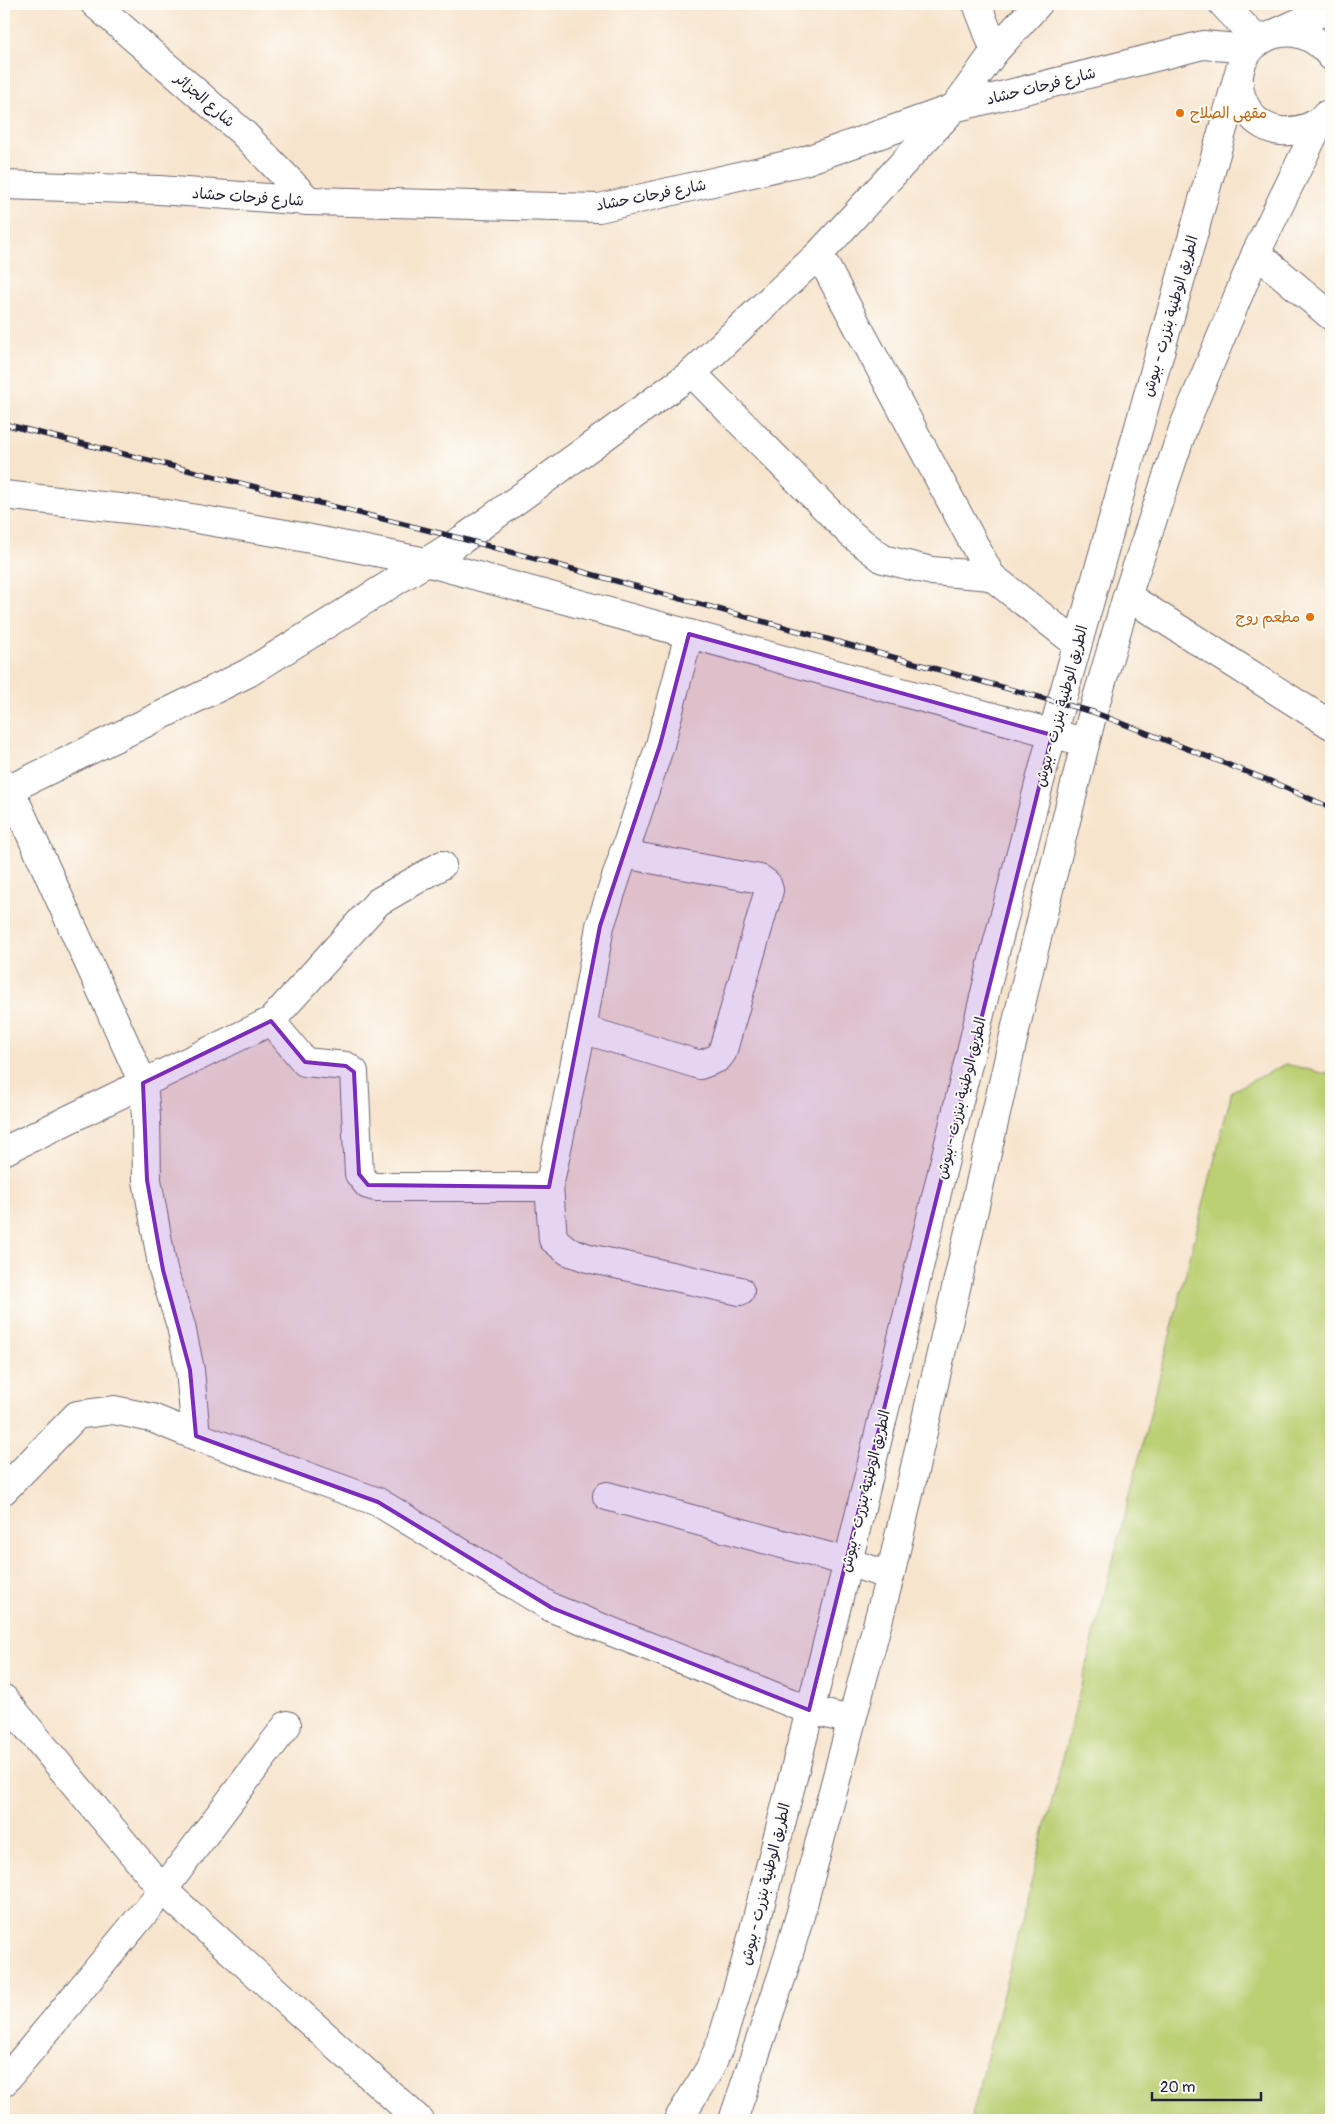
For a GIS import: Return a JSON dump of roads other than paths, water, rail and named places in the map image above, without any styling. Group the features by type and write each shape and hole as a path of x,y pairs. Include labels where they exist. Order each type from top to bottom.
{"street":[{"name":"شارع الجزائر","path":"96,4 243,133 309,201"},
{"path":"977,4 995,50"},
{"path":"196,1436 190,1370 181,1326 163,1270 146,1180 146,1116 143,1083 7,786 248,673 463,539 692,373 819,254 954,108 995,50 1038,4"},
{"path":"1223,4 1256,49"},
{"path":"1326,114 1308,128 1293,132 1277,131 1263,125 1251,115 1242,102 1238,87 1256,49 1331,8"},
{"name":"شارع فرحات حشاد","path":"4,185 159,190 309,201 599,208 804,161 954,108 1203,45 1256,49 1292,32 1308,36 1322,45 1331,56"},
{"name":"الطريق الوطنية بنزرت - ببوش","path":"678,2120 709,2070 721,2043 746,1961 848,1562 994,956 1052,735 1077,644 1256,49"},
{"path":"733,2120 783,1973 801,1912 890,1576 1084,742 1127,596 1184,426 1256,253 1326,114"},
{"path":"1256,253 1331,316"},
{"path":"819,254 991,576 1077,644"},
{"path":"692,373 851,534 883,559 932,572 991,576"},
{"path":"4,495 155,512 286,534 426,562 1052,735 1084,742"},
{"path":"1127,596 1331,725"},
{"path":"689,634 660,745 622,854 600,926 582,1029 549,1188 552,1239 568,1251 588,1258 740,1291"},
{"path":"582,1029 700,1065 718,1058 722,1053 769,890 767,884 760,879 622,854"},
{"path":"4,1151 271,1021 378,902 442,865"},
{"path":"271,1021 305,1062 346,1066 354,1072 359,1174 368,1185 376,1187 549,1188"},
{"path":"977,1030 1015,1034"},
{"path":"4,1490 76,1415 114,1410 152,1418 196,1436 378,1502 552,1608 809,1710 851,1720"},
{"path":"607,1496 848,1562 890,1576"},
{"path":"4,1699 163,1890 419,2120"},
{"path":"4,2082 163,1890 286,1725"},
{"path":"762,1896 801,1912"}],"railway":[{"path":"4,424 463,539 1093,712 1270,781 1331,808"}],"place":[{"name":"مقهى الصلاح","path":"1180,113"},
{"name":"مطعم روج","path":"1310,617"}]}
